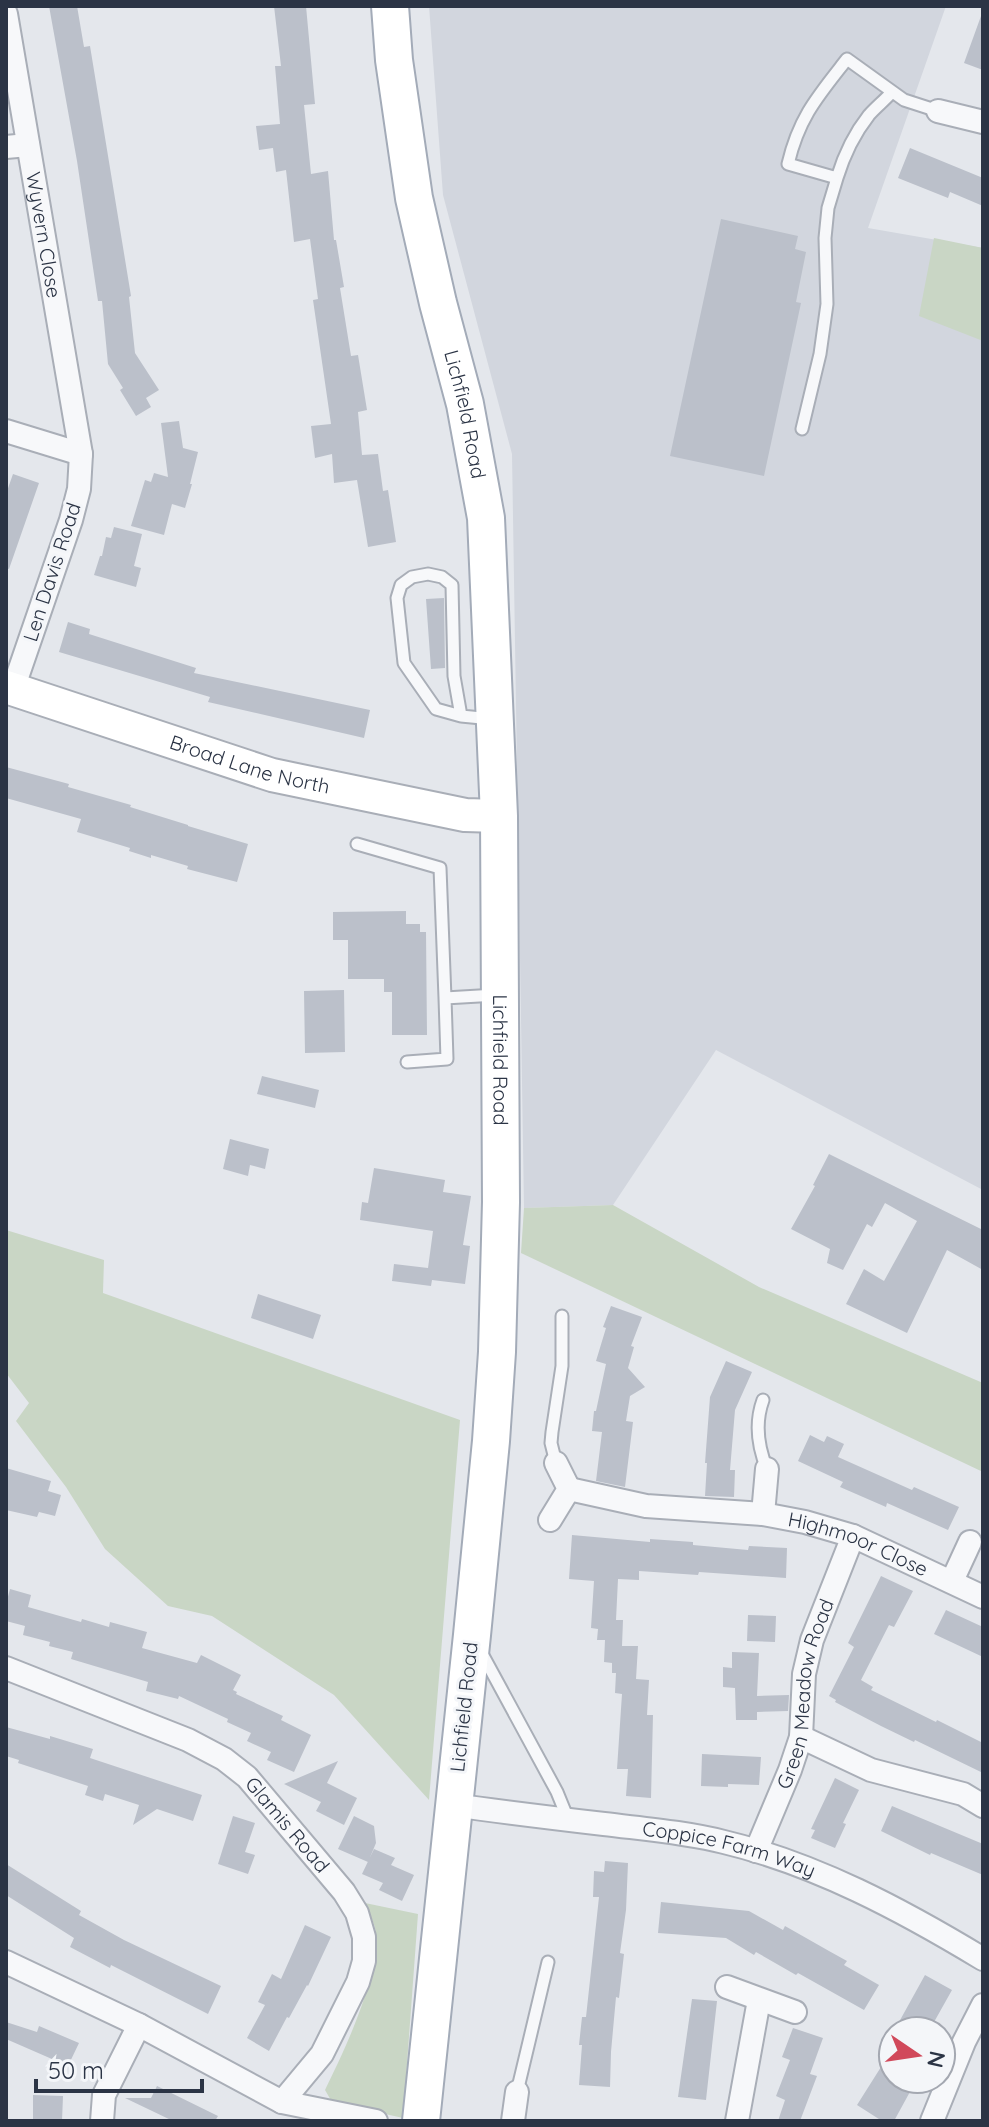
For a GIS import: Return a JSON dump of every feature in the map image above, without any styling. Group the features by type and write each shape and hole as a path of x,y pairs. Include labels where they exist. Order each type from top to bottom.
{"main road":[{"name":"Lichfield Road","path":"390,6 396,74 414,198 465,404 486,518 479,717 499,816 501,1202 497,1352 472,1635 421,2121"}],"street":[{"name":"Wyvern Close","path":"6,14 17,146 43,224 81,454"},
{"path":"938,111 983,122"},
{"path":"6,431 81,454"},
{"name":"Len Davis Road","path":"10,688 71,520 79,489 81,454"},
{"name":"Broad Lane North","path":"10,688 272,775 465,815 499,816"},
{"path":"550,1520 569,1489 556,1463"},
{"name":"Highmoor Close","path":"763,1514 767,1469"},
{"name":"Highmoor Close","path":"569,1489 646,1506 763,1514 805,1522 853,1536 983,1597"},
{"name":"Green Meadow Road","path":"756,1851 801,1737 804,1674 812,1640 853,1536"},
{"name":"Highmoor Close","path":"952,1581 970,1542"},
{"name":"Glamis Road","path":"6,1668 188,1740 224,1759 247,1777 344,1892 357,1913 364,1937 364,1961 358,1982 322,2054 282,2102"},
{"path":"801,1737 871,1770 963,1794 983,1806"},
{"name":"Coppice Farm Way","path":"453,1805 681,1833 756,1851 883,1902 983,1959"},
{"path":"6,1962 139,2025 282,2102 376,2121"},
{"path":"727,1987 795,2012"},
{"path":"737,2121 759,2000"},
{"path":"932,2121 959,2053 983,2005"},
{"path":"102,2121 104,2095 139,2025"},
{"path":"513,2121 517,2092"}],"lane":[{"path":"837,178 788,164 794,138 813,101 847,59 904,100 938,111"},
{"path":"802,429 826,316 825,238 828,208 845,152 871,112 892,92"},
{"path":"428,574 442,577 452,585 454,676 479,717 436,709 404,663 397,598 401,585 412,577 428,574"},
{"path":"357,844 440,868 447,1059 407,1062"},
{"path":"445,998 500,995"},
{"path":"556,1463 551,1443 562,1366 562,1316"},
{"path":"763,1400 758,1414 759,1437 767,1469"},
{"path":"472,1635 557,1792 568,1820"},
{"path":"517,2092 548,1962"}],"shaded area":[{"path":"429,6 946,6 868,228 983,248 983,1190 716,1050 613,1205 524,1208 512,454 443,195"}],"green space":[{"path":"934,238 983,248 983,341 919,316"},
{"path":"613,1205 759,1287 983,1383 983,1472 521,1253 524,1208"},
{"path":"6,1230 104,1260 103,1293 460,1420 429,1800 334,1695 212,1616 168,1606 105,1549 66,1487 16,1421 29,1403 6,1373"},
{"path":"365,1903 418,1914 403,2118 332,2102 325,2090 359,2013 372,1971 376,1933"}],"building":[{"path":"49,6 77,6 84,47 90,46 131,296 135,353 159,390 146,398 151,407 136,416 108,364 102,301 98,301"},
{"path":"274,6 306,6 315,104 304,105 311,174 328,171 334,240 344,287 340,288 351,356 358,355 367,410 358,412 362,455 378,454 383,491 388,490 396,542 368,547 357,480 334,483 332,454 315,458 311,426 331,424 313,300 318,299 310,239 294,242 286,170 276,172 273,148 259,150 256,126 280,124 275,66 281,66"},
{"path":"983,16 983,70 964,63"},
{"path":"910,148 983,178 983,206 950,192 948,198 898,178"},
{"path":"721,219 798,236 795,249 806,252 796,302 801,303 764,476 670,456"},
{"path":"179,421 183,448 198,452 185,508 172,504 164,535 131,526 145,480 151,482 154,473 168,477 161,423"},
{"path":"13,474 39,483 9,569 6,568 6,494"},
{"path":"114,527 142,534 134,566 141,568 136,587 94,575 106,537 111,538"},
{"path":"444,598 445,668 431,669 426,599"},
{"path":"68,622 90,629 89,634 196,668 194,673 370,710 364,738 208,702 210,697 59,652"},
{"path":"6,767 69,784 68,787 248,844 237,882 129,851 130,848 77,832 81,819 6,798"},
{"path":"406,911 406,924 420,924 420,932 426,932 427,1035 392,1035 392,992 384,992 384,979 348,979 348,940 333,940 333,912"},
{"path":"344,990 345,1052 305,1053 304,991"},
{"path":"262,1076 319,1090 315,1108 257,1094"},
{"path":"230,1139 269,1149 265,1169 250,1165 248,1176 223,1169"},
{"path":"829,1154 983,1230 983,1270 947,1250 907,1333 846,1304 864,1269 884,1281 917,1221 885,1203 872,1227 867,1224 843,1270 827,1263 830,1249 791,1229"},
{"path":"374,1168 445,1180 443,1192 471,1196 463,1245 470,1246 465,1284 432,1280 431,1286 392,1281 394,1264 428,1268 433,1231 360,1220 362,1202 368,1203"},
{"path":"258,1294 321,1315 313,1339 251,1318"},
{"path":"611,1306 642,1317 631,1346 634,1347 628,1368 645,1387 630,1396 626,1421 633,1422 625,1487 596,1481 602,1432 592,1431 606,1364 596,1361"},
{"path":"726,1361 752,1372 735,1410 730,1470 735,1470 734,1497 705,1496 710,1397"},
{"path":"810,1435 824,1442 827,1436 844,1444 838,1457 959,1507 948,1530 887,1503 886,1507 840,1487 843,1482 798,1461"},
{"path":"6,1468 51,1481 48,1491 61,1495 55,1516 39,1512 37,1517 6,1510"},
{"path":"572,1535 650,1542 650,1539 693,1542 693,1545 748,1550 749,1546 787,1548 786,1578 639,1571 639,1580 618,1579 616,1620 623,1620 622,1646 638,1646 636,1679 649,1680 647,1715 653,1715 651,1798 626,1796 628,1769 617,1769 622,1694 615,1693 616,1673 612,1673 612,1663 604,1662 605,1640 597,1640 598,1629 591,1628 594,1581 569,1579"},
{"path":"881,1576 913,1591 894,1627 889,1625 861,1680 873,1687 871,1690 983,1743 983,1773 881,1726 829,1696 854,1647 848,1643"},
{"path":"10,1589 31,1595 28,1607 81,1622 82,1619 109,1627 110,1622 147,1632 142,1648 197,1663 201,1655 241,1675 233,1690 236,1694 283,1716 281,1720 311,1735 294,1772 267,1760 271,1752 247,1741 251,1733 227,1722 228,1719 179,1696 178,1699 146,1691 148,1682 71,1659 73,1652 23,1635 25,1626 6,1621"},
{"path":"946,1610 983,1627 983,1657 934,1634"},
{"path":"748,1615 776,1616 775,1642 747,1641"},
{"path":"732,1652 759,1653 757,1696 789,1695 788,1711 757,1712 757,1720 736,1720 735,1688 723,1687 723,1667 732,1668"},
{"path":"6,1727 93,1749 90,1758 202,1795 193,1821 157,1809 133,1825 139,1805 105,1794 103,1801 85,1795 88,1786 18,1763 19,1760 6,1756"},
{"path":"702,1754 761,1757 759,1785 701,1786"},
{"path":"338,1761 327,1783 357,1798 344,1825 316,1811 321,1802 284,1784"},
{"path":"835,1778 859,1790 835,1848 811,1838 815,1830 811,1829"},
{"path":"892,1806 983,1844 983,1875 930,1855 881,1831"},
{"path":"233,1816 255,1823 245,1852 255,1855 248,1874 218,1864"},
{"path":"354,1816 374,1826 376,1843 368,1862 338,1849"},
{"path":"374,1849 395,1858 391,1865 414,1875 402,1901 379,1890 383,1883 362,1874"},
{"path":"605,1861 628,1863 620,1953 624,1954 619,1998 616,1997 610,2087 579,2085 582,2045 579,2045 582,2017 586,2017 599,1897 593,1897 594,1871 604,1872"},
{"path":"6,1864 81,1911 79,1915 221,1986 208,2014 70,1947 74,1938 6,1895"},
{"path":"661,1902 749,1911 783,1930 785,1926 847,1961 844,1965 879,1985 864,2010 726,1938 658,1933"},
{"path":"305,1925 331,1937 308,1986 269,2051 247,2038 265,2005 258,2002 272,1974 281,1979"},
{"path":"925,1975 952,1990 938,2015 903,2015"},
{"path":"692,1999 717,2001 706,2100 678,2097"},
{"path":"6,2022 37,2032 39,2026 79,2043 68,2066 6,2039"},
{"path":"793,2028 823,2038 810,2074 817,2076 800,2121 778,2121 785,2100 776,2096 790,2060 782,2057"},
{"path":"877,2073 877,2095 908,2095 894,2121 882,2121 857,2105"},
{"path":"157,2086 218,2116 215,2121 173,2121 125,2098 151,2098"},
{"path":"33,2095 63,2096 62,2121 33,2121"}]}
